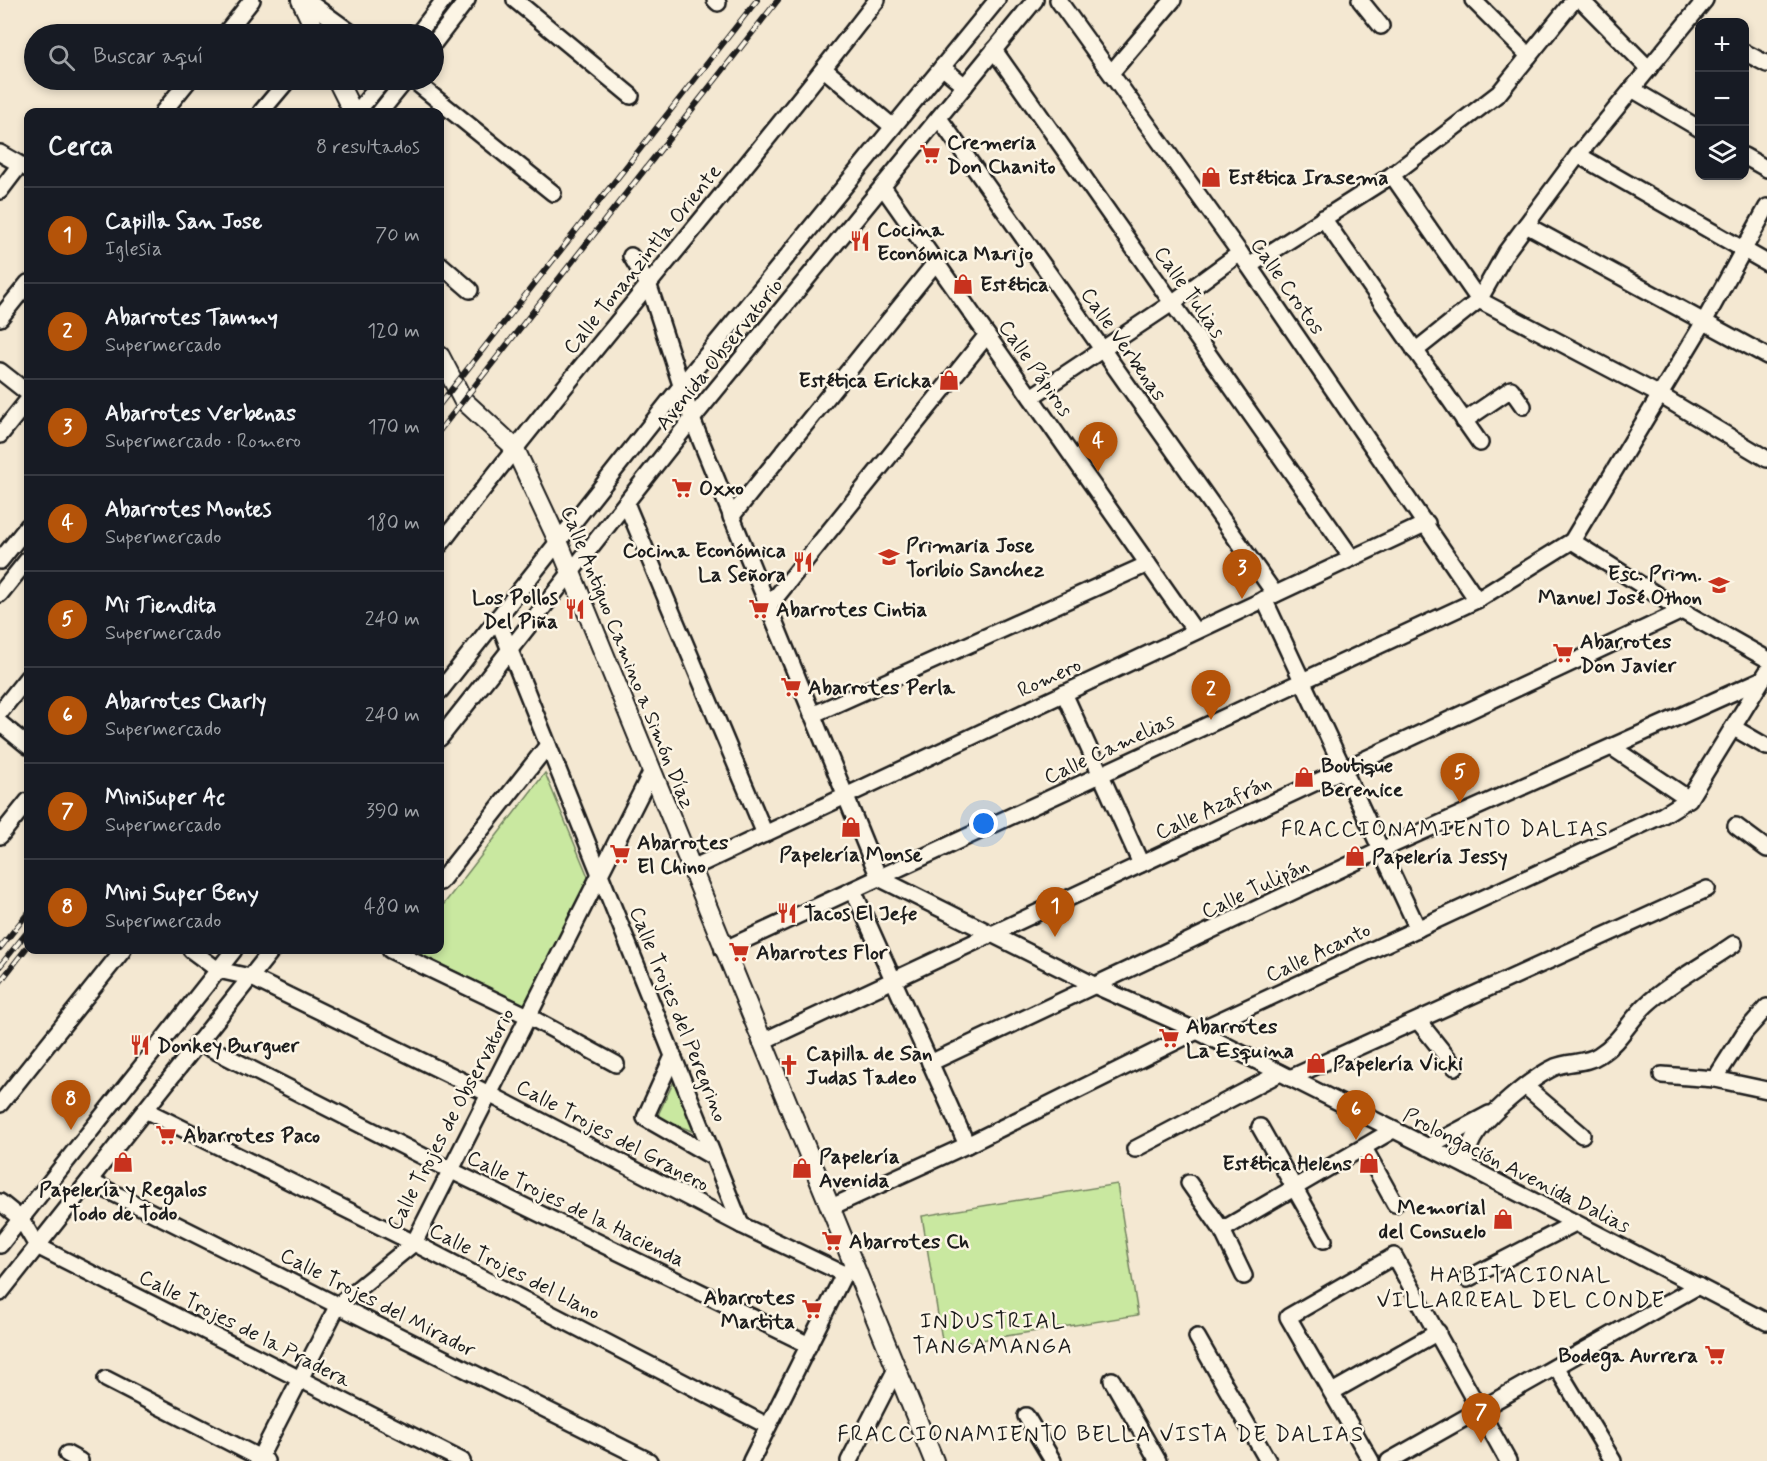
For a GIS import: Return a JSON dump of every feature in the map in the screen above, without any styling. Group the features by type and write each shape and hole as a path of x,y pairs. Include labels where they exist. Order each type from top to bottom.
{"main road":[{"path":"301,0 312,24"},
{"path":"343,90 353,108"},
{"name":"Calle Antiguo Camino a Simón Díaz","path":"444,363 464,400 514,447 558,541 830,1208 849,1271 896,1369 934,1461"}],"street":[{"path":"233,24 252,0"},
{"path":"306,0 339,24"},
{"path":"426,24 444,0"},
{"path":"444,30 467,0"},
{"path":"515,0 631,96"},
{"name":"Calle Tonanzintla Oriente","path":"444,540 514,447 649,286 877,0"},
{"name":"Avenida Observatorio","path":"444,686 682,385 997,0"},
{"name":"Avenida Observatorio","path":"444,733 692,419 1035,0"},
{"name":"Calle Crotos","path":"1058,0 1244,259 1477,600"},
{"path":"1111,73 1173,0"},
{"path":"1360,0 1381,26"},
{"path":"1473,0 1529,56"},
{"path":"1031,397 1172,303 1244,259 1323,218 1392,175 1499,93 1574,0"},
{"path":"1581,0 1649,69"},
{"path":"1415,351 1479,300 1506,252 1578,155 1649,69 1694,23 1704,0"},
{"name":"Calle Tulias","path":"994,50 1352,558"},
{"path":"1749,55 1767,64"},
{"path":"942,68 965,86"},
{"path":"824,69 893,127"},
{"path":"1632,89 1695,126"},
{"path":"166,108 181,90"},
{"path":"264,108 280,90"},
{"path":"358,108 374,90"},
{"path":"383,108 398,90"},
{"path":"425,90 553,193"},
{"name":"Calle Verbenas","path":"939,118 1102,349 1269,597 1302,681 1418,928"},
{"path":"0,153 24,167 0,190"},
{"path":"1578,155 1767,263"},
{"path":"1749,159 1767,169"},
{"path":"1392,175 1479,300 1658,394 1767,459"},
{"name":"Calle Pápiros","path":"883,187 1195,631"},
{"path":"1767,207 1705,320 1658,394 1572,541 1682,611 1767,658"},
{"path":"1323,218 1480,443"},
{"path":"1526,225 1705,320 1767,356"},
{"path":"631,256 649,286 692,419 879,878"},
{"path":"731,517 936,262"},
{"path":"444,267 470,290"},
{"path":"0,318 24,288"},
{"path":"768,607 987,335"},
{"path":"0,371 24,390"},
{"path":"1464,421 1511,389 1523,406"},
{"path":"0,435 24,405"},
{"path":"626,503 765,834"},
{"name":"Romero","path":"690,868 1426,523"},
{"path":"0,561 24,531"},
{"name":"Calle Camelias","path":"723,950 1477,600 1572,541"},
{"path":"0,594 24,564"},
{"path":"812,715 1148,564"},
{"name":"Calle Azafrán","path":"761,1042 1682,611"},
{"name":"Calle Trojes del Peregrino","path":"497,618 741,1225"},
{"name":"Calle Acanto","path":"830,1208 967,1145 1197,1031 1663,815 1689,799 1765,675"},
{"name":"Calle Tulipán","path":"930,1063 1381,850 1613,748 1765,675"},
{"path":"0,712 24,682"},
{"path":"1064,693 1141,864"},
{"path":"0,723 24,743"},
{"path":"1734,728 1767,747"},
{"path":"444,877 548,745"},
{"path":"1613,748 1689,799"},
{"name":"Calle Trojes de Observatorio","path":"261,1460 299,1378 338,1305 414,1242 651,773"},
{"path":"0,836 24,806"},
{"path":"1736,826 1767,849"},
{"name":"Prolongación Avenida Dalias","path":"879,878 1096,986 1197,1031 1466,1166 1767,1322"},
{"path":"1135,1149 1285,1076 1419,1022 1707,889"},
{"path":"853,890 967,1145"},
{"path":"1466,1166 1474,1137 1500,1108 1559,1065 1578,1063 1597,1056 1617,1042 1647,1005 1734,944"},
{"path":"0,1104 120,954"},
{"name":"Calle Trojes del Granero","path":"196,954 218,970 250,977 489,1094 741,1225 849,1271"},
{"path":"0,1245 231,954"},
{"path":"0,1293 269,954"},
{"path":"398,954 528,1016 616,1064"},
{"path":"1716,1079 1745,1032 1767,1007"},
{"path":"1419,1022 1455,1067"},
{"name":"Calle Trojes de la Hacienda","path":"198,1042 450,1170 809,1344"},
{"path":"673,1056 645,1118 713,1157"},
{"path":"1662,1075 1716,1079 1767,1090"},
{"path":"1526,1087 1582,1136"},
{"path":"1427,1147 1500,1108"},
{"name":"Calle Trojes del Llano","path":"145,1110 414,1242 768,1426"},
{"path":"1260,1127 1324,1240"},
{"path":"1222,1230 1393,1130"},
{"path":"1364,1148 1395,1204"},
{"name":"Calle Trojes del Mirador","path":"88,1181 649,1461"},
{"path":"1189,1183 1222,1230 1244,1276"},
{"path":"0,1202 21,1219 37,1246"},
{"path":"1467,1280 1575,1223"},
{"name":"Calle Trojes de la Pradera","path":"37,1246 462,1461"},
{"path":"1371,1461 1288,1317 1394,1256 1508,1461"},
{"path":"751,1461 809,1344 849,1271"},
{"path":"1389,1461 1557,1368 1698,1286"},
{"path":"1332,1392 1438,1332"},
{"path":"1197,1337 1268,1461"},
{"path":"1557,1368 1613,1461"},
{"path":"849,1461 896,1369"},
{"path":"106,1379 261,1460"},
{"path":"1112,1380 1158,1461"},
{"path":"1026,1416 1053,1461"}],"green space":[{"path":"545,773 589,879 529,1007 419,954 444,954 444,904"},
{"path":"674,1081 699,1134 657,1117"},
{"path":"1117,1184 1138,1315 943,1346 922,1216"}],"railway":[{"path":"444,399 757,0"},
{"path":"444,425 778,0"},
{"path":"0,948 24,918"},
{"path":"0,966 24,936"},
{"path":"0,982 24,951"}],"place":[{"name":"Cremeria Don Chanito","path":"930,154"},
{"name":"Estética Irasema","path":"1211,177"},
{"name":"Cocina Económica Marijo","path":"860,241"},
{"name":"Estética","path":"963,284"},
{"name":"Estética Ericka","path":"949,380"},
{"name":"Abarrotes Montes","path":"1098,472"},
{"name":"Oxxo","path":"682,488"},
{"name":"Primaria Jose Toribio Sanchez","path":"889,557"},
{"name":"Cocina Económica La Señora","path":"803,562"},
{"name":"Esc. Prim. Manuel José Othon","path":"1719,585"},
{"name":"Abarrotes Verbenas","path":"1242,599"},
{"name":"Los Pollos Del Piña","path":"575,609"},
{"name":"Abarrotes Cintia","path":"759,609"},
{"name":"Abarrotes Don Javier","path":"1563,653"},
{"name":"Abarrotes Perla","path":"791,687"},
{"name":"Abarrotes Tammy","path":"1211,720"},
{"name":"Boutique Berenice","path":"1304,777"},
{"name":"Mi Tiendita","path":"1460,803"},
{"name":"Papelería Monse","path":"851,827"},
{"name":"Abarrotes El Chino","path":"620,854"},
{"name":"Papelería Jessy","path":"1355,856"},
{"name":"Tacos El Jefe","path":"787,913"},
{"name":"Capilla San Jose","path":"1055,937"},
{"name":"Abarrotes Flor","path":"739,952"},
{"name":"Abarrotes La Esquina","path":"1169,1038"},
{"name":"Donkey Burguer","path":"140,1045"},
{"name":"Papelería Vicki","path":"1316,1063"},
{"name":"Capilla de San Judas Tadeo","path":"789,1065"},
{"name":"Mini Super Beny","path":"71,1130"},
{"name":"Abarrotes Paco","path":"166,1135"},
{"name":"Abarrotes Charly","path":"1356,1140"},
{"name":"Papelería y Regalos Todo de Todo","path":"123,1162"},
{"name":"Estética Helens","path":"1369,1163"},
{"name":"Papelería Avenida","path":"802,1168"},
{"name":"Memorial del Consuelo","path":"1503,1219"},
{"name":"Abarrotes Ch","path":"832,1241"},
{"name":"Abarrotes Martita","path":"812,1309"},
{"name":"Bodega Aurrera","path":"1715,1355"},
{"name":"Minisuper Ac","path":"1481,1443"}],"district":[{"name":"FRACCIONAMIENTO DALIAS","path":"1445,828"},
{"name":"HABITACIONAL VILLARREAL DEL CONDE","path":"1521,1286"},
{"name":"INDUSTRIAL TANGAMANGA","path":"993,1332"},
{"name":"FRACCIONAMIENTO BELLA VISTA DE DALIAS","path":"1101,1433"}]}
